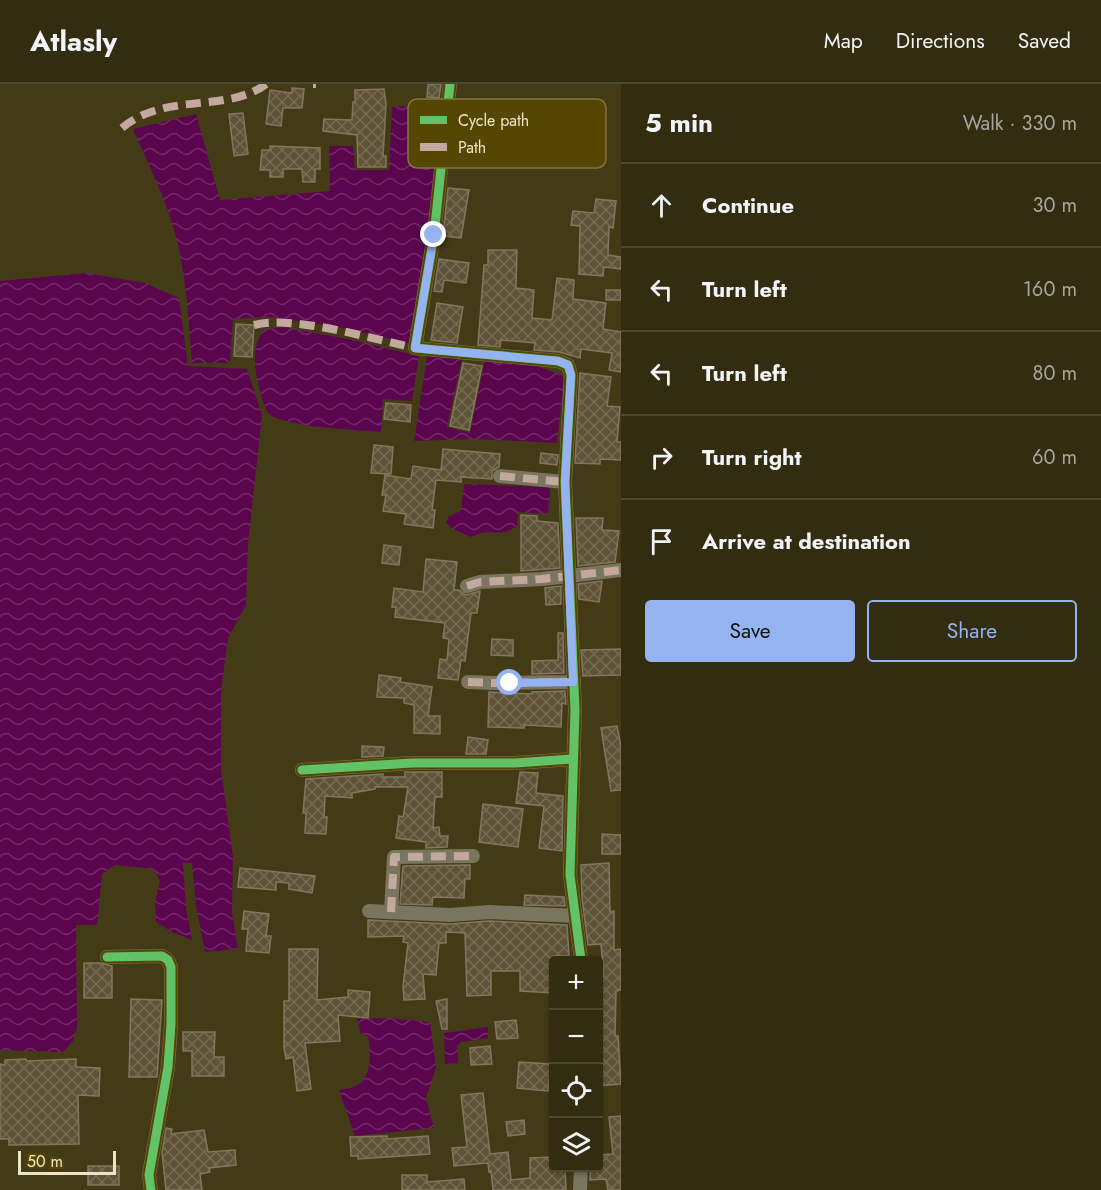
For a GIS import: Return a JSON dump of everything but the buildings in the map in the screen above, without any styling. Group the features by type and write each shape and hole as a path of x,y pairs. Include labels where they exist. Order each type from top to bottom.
{"street":[{"path":"448,99 450,84"},
{"path":"441,168 434,235 415,348 558,361 568,365 571,375 565,482 574,710 570,875 581,956"},
{"path":"500,476 565,482"},
{"path":"467,585 621,570"},
{"path":"468,681 486,683 573,682"},
{"path":"302,770 412,763 515,763 572,759"},
{"path":"391,912 394,857 473,856"},
{"path":"369,911 450,915 489,912 576,916"},
{"path":"107,957 162,956 168,960 171,967 168,1067 149,1175 151,1190"},
{"path":"580,1172 580,1190"}],"water":[{"path":"408,106 408,168 437,168 433,209 412,344 334,326 270,317 233,319 230,363 192,363 186,290 176,237 163,197 133,129 196,114 220,200 330,191 329,146 353,146 355,170 389,170 392,107"},
{"path":"86,273 145,283 179,298 188,366 247,369 262,415 248,544 246,605 228,638 221,691 221,769 233,857 232,913 238,949 205,952 196,906 192,863 183,863 186,908 192,940 156,922 155,902 160,881 154,869 115,865 102,874 97,925 76,925 77,1027 73,1041 63,1052 0,1050 0,281"},
{"path":"282,327 348,339 419,356 412,401 383,399 381,432 304,425 276,418 268,413 263,400 255,367 255,356 258,340 264,330"},
{"path":"427,356 462,359 447,427 470,433 485,360 537,366 564,376 557,443 475,439 414,441"},
{"path":"464,484 550,487 548,514 518,512 517,526 513,529 502,532 483,532 471,537 446,523 449,516 461,511"},
{"path":"387,1018 430,1022 436,1068 426,1098 434,1128 355,1136 339,1090 359,1084 369,1068 368,1036 361,1035 357,1019"},
{"path":"488,1027 488,1038 461,1042 457,1046 458,1063 445,1064 444,1033"}],"marked path":[{"path":"122,128 139,117 157,110 234,98 251,93 266,84"},
{"path":"254,325 290,323 356,334 415,348"},
{"path":"500,476 565,482"},
{"path":"467,586 480,582 542,579 621,570"},
{"path":"468,682 573,682"},
{"path":"391,912 394,857 473,856"}],"cycle path":[{"path":"448,99 450,84"},
{"path":"441,168 434,235 415,348 558,361 568,365 571,375 565,482 575,710 570,875 580,956"},
{"path":"302,770 412,763 515,763 572,759"},
{"path":"107,957 162,956 168,960 171,967 168,1067 149,1175 151,1190"}],"route":[{"path":"434,235 415,348 558,361 568,365 571,375 565,482 573,682 510,683"}]}
